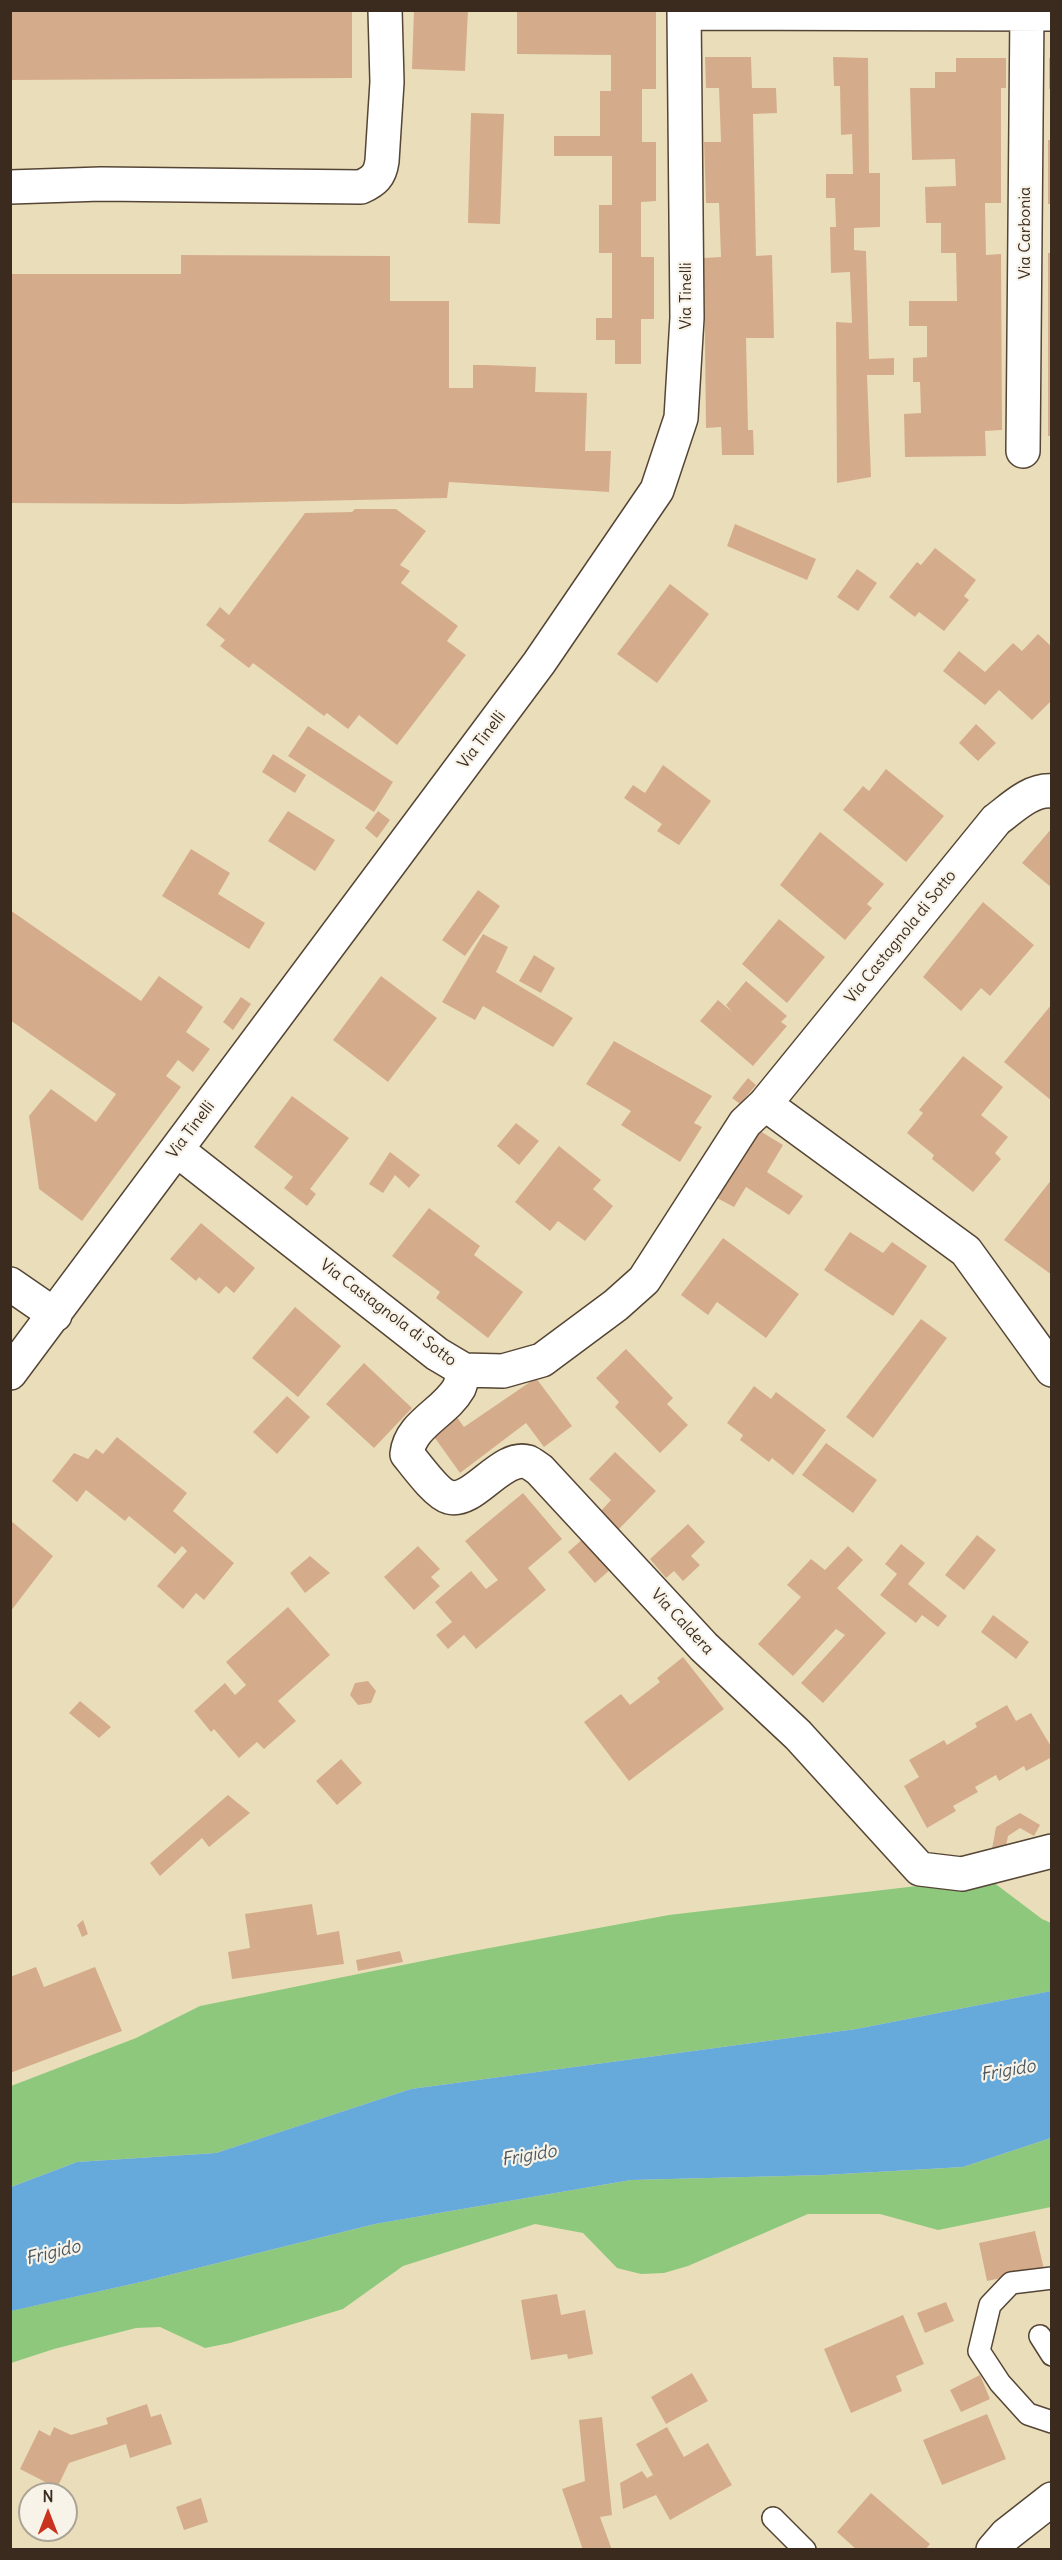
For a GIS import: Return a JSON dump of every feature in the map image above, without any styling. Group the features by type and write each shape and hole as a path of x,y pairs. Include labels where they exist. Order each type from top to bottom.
{"street":[{"path":"10,187 100,184 361,187 372,182 380,173 382,161 387,82 385,10"},
{"name":"Via Carbonia","path":"684,12 1035,13 1023,451"},
{"name":"Via Tinelli","path":"10,1373 539,663 657,490 681,418 687,318 684,12"},
{"name":"Via Castagnola di Sotto","path":"177,1150 436,1354 464,1370 503,1371 542,1360 644,1280 745,1123 765,1104 996,820 1019,802 1043,790 1052,791"},
{"path":"765,1104 966,1251 1052,1371"},
{"path":"10,1284 55,1315"},
{"name":"Via Caldera","path":"464,1370 459,1387 450,1399 413,1434 408,1445 407,1454 439,1490 450,1497 462,1496 512,1463 527,1462 540,1470 704,1647 798,1735 920,1869 962,1874 1052,1851"},
{"path":"993,2550 1005,2535 1052,2499"}],"lane":[{"path":"1052,2278 1011,2283 1004,2290 990,2305 979,2351 1000,2383 1028,2414 1052,2422"},
{"path":"1040,2336 1052,2355"},
{"path":"773,2518 805,2550"}],"green space":[{"path":"993,1882 1042,1919 1051,1923 1051,1991 856,2029 411,2089 216,2153 77,2162 11,2187 11,2086 136,2038 200,2006 457,1954 669,1915 917,1886"},
{"path":"1051,2138 1051,2207 938,2230 880,2214 808,2214 688,2266 664,2273 641,2274 617,2268 583,2233 535,2224 403,2266 343,2309 230,2343 205,2348 160,2327 136,2328 54,2349 11,2363 10,2311 141,2282 375,2224 631,2180 824,2175 963,2167"}],"water":[{"name":"Frigido","path":"1051,1991 1051,2138 963,2167 824,2175 631,2180 375,2224 141,2282 11,2311 11,2187 77,2162 216,2153 411,2089 856,2029"}],"building":[{"path":"10,10 352,10 352,78 10,80"},
{"path":"414,10 468,10 465,71 412,69"},
{"path":"517,10 656,10 656,89 642,89 642,142 656,142 656,201 641,202 641,257 654,257 654,319 641,319 641,364 615,364 615,340 596,340 596,318 612,318 612,253 599,253 599,205 612,205 612,156 554,156 554,136 600,136 600,91 611,91 611,55 517,54"},
{"path":"705,57 751,57 752,88 776,88 777,113 753,114 756,256 772,255 774,338 746,338 748,430 753,430 754,455 722,455 721,427 706,428 704,258 721,257 719,203 706,203 704,142 721,142 719,88 706,88"},
{"path":"833,57 868,58 869,173 880,173 880,227 854,228 854,250 866,251 869,359 894,358 894,375 867,375 871,477 837,483 836,322 852,323 850,272 831,273 830,227 836,227 835,198 826,198 826,174 853,174 852,134 841,135 840,86 834,86"},
{"path":"956,58 1006,58 1006,88 1001,88 1001,203 985,203 986,255 1001,254 1002,430 985,431 986,456 905,457 904,414 921,413 920,382 913,382 913,358 927,357 927,326 909,326 909,301 957,301 956,253 941,253 941,223 926,223 925,187 956,186 955,159 912,160 910,88 935,88 935,72 956,72"},
{"path":"1049,58 1052,58 1052,89 1049,89"},
{"path":"471,113 504,114 500,224 468,223"},
{"path":"1048,140 1052,140 1052,204 1048,204"},
{"path":"1048,253 1052,253 1052,436 1048,436"},
{"path":"181,255 390,256 390,301 449,301 449,388 473,388 473,365 486,365 536,367 535,392 587,393 585,451 611,451 609,492 449,482 447,498 180,504 10,503 10,274 181,274"},
{"path":"355,509 396,509 426,531 400,565 410,571 401,583 458,626 447,641 466,655 397,745 359,715 348,729 327,713 324,716 253,663 249,668 220,646 225,640 206,625 220,607 229,615 305,513 352,512"},
{"path":"735,524 816,559 807,580 727,546"},
{"path":"935,548 976,580 964,596 969,600 944,631 919,612 915,617 889,597 917,562 921,565"},
{"path":"857,569 877,583 858,611 837,597"},
{"path":"670,584 709,614 657,683 617,654"},
{"path":"1038,634 1052,647 1052,700 1032,720 999,690 985,705 943,671 959,651 985,672 1013,643 1022,651"},
{"path":"976,724 996,743 978,761 959,743"},
{"path":"308,726 393,782 374,812 288,756"},
{"path":"273,754 306,775 295,793 262,772"},
{"path":"663,765 711,801 679,845 657,831 662,824 624,798 633,785 645,793"},
{"path":"886,769 944,816 906,862 843,810 863,786 869,791"},
{"path":"288,811 335,840 315,871 268,841"},
{"path":"378,811 390,820 377,838 365,828"},
{"path":"1052,828 1052,888 1022,863"},
{"path":"820,832 884,884 867,904 872,908 845,940 780,885"},
{"path":"191,849 230,873 218,894 265,923 249,949 162,896"},
{"path":"478,890 500,906 465,956 442,940"},
{"path":"983,902 1034,945 990,996 981,988 961,1011 923,977"},
{"path":"10,910 141,1001 159,976 203,1007 186,1032 210,1049 193,1072 178,1060 166,1076 181,1087 82,1221 39,1189 29,1116 51,1089 96,1122 116,1094 10,1020"},
{"path":"779,919 825,957 787,1003 742,964"},
{"path":"483,934 508,947 496,972 573,1018 553,1047 483,1006 475,1020 442,1002"},
{"path":"534,955 555,968 541,993 519,981"},
{"path":"381,976 437,1018 388,1082 333,1040"},
{"path":"746,981 787,1016 781,1022 787,1026 753,1066 700,1021 718,1000 732,1012 726,1005"},
{"path":"241,997 251,1004 233,1030 223,1022"},
{"path":"1052,1004 1052,1101 1004,1062"},
{"path":"614,1041 712,1096 694,1123 702,1127 680,1162 621,1125 631,1111 586,1084"},
{"path":"963,1056 1003,1087 981,1115 1008,1137 995,1153 1001,1159 973,1192 932,1159 934,1155 907,1133 923,1113 919,1110"},
{"path":"748,1078 756,1085 740,1104 732,1098"},
{"path":"292,1096 349,1138 310,1189 316,1194 307,1206 284,1188 293,1177 254,1147"},
{"path":"516,1123 539,1141 519,1165 497,1146"},
{"path":"755,1128 783,1145 767,1172 803,1196 789,1215 746,1187 734,1207 717,1198"},
{"path":"559,1146 601,1180 593,1189 613,1206 585,1241 558,1221 550,1231 515,1202"},
{"path":"390,1152 420,1175 409,1188 395,1175 383,1193 369,1184"},
{"path":"1052,1179 1052,1275 1004,1240"},
{"path":"429,1208 480,1246 474,1255 523,1292 488,1338 436,1298 440,1292 392,1256"},
{"path":"201,1223 255,1268 234,1293 226,1286 219,1294 199,1277 196,1281 170,1259"},
{"path":"850,1232 883,1253 892,1242 927,1266 893,1316 824,1270"},
{"path":"723,1238 799,1294 766,1338 717,1302 708,1315 681,1295"},
{"path":"295,1307 341,1346 298,1397 252,1358"},
{"path":"921,1319 947,1338 873,1438 846,1417"},
{"path":"626,1349 673,1398 667,1404 688,1425 660,1453 615,1407 619,1402 596,1378"},
{"path":"364,1363 412,1408 374,1448 326,1404"},
{"path":"536,1378 572,1426 544,1447 526,1423 460,1473 430,1431 451,1409 464,1427"},
{"path":"754,1386 771,1399 776,1392 826,1430 793,1475 772,1458 769,1462 740,1440 743,1435 727,1423"},
{"path":"287,1396 310,1417 277,1454 253,1432"},
{"path":"117,1437 187,1493 173,1511 234,1563 204,1600 196,1593 183,1609 157,1586 187,1551 182,1546 175,1554 129,1516 125,1521 86,1490 77,1502 52,1481 74,1453 88,1459 96,1449 103,1454"},
{"path":"826,1443 877,1480 853,1513 802,1475"},
{"path":"615,1452 656,1491 618,1530 600,1512 611,1500 589,1479"},
{"path":"523,1493 562,1539 528,1568 546,1590 476,1649 464,1635 448,1649 436,1635 452,1622 435,1602 471,1571 486,1589 498,1580 465,1541"},
{"path":"10,1520 53,1556 10,1612"},
{"path":"688,1524 705,1542 691,1556 700,1565 683,1581 674,1571 666,1578 650,1559"},
{"path":"977,1535 996,1550 964,1590 945,1575"},
{"path":"584,1538 611,1569 595,1583 568,1552"},
{"path":"901,1544 925,1563 908,1584 947,1616 938,1627 922,1615 916,1623 880,1595 897,1574 885,1564"},
{"path":"418,1546 440,1569 431,1577 440,1586 414,1610 384,1577"},
{"path":"848,1546 863,1560 837,1588 886,1633 823,1703 801,1683 845,1635 836,1629 793,1676 758,1644 801,1597 787,1585 811,1559 825,1570"},
{"path":"310,1556 330,1573 305,1593 290,1573"},
{"path":"288,1607 330,1655 278,1701 296,1721 264,1749 257,1742 239,1758 214,1729 211,1732 194,1711 225,1683 235,1695 246,1685 226,1662"},
{"path":"993,1615 1029,1642 1016,1659 981,1632"},
{"path":"683,1657 724,1709 629,1781 584,1722 621,1694 630,1705 660,1682 657,1678"},
{"path":"368,1681 376,1691 371,1703 358,1705 350,1695 355,1683"},
{"path":"80,1701 111,1727 99,1738 69,1713"},
{"path":"1007,1705 1016,1721 1031,1713 1052,1748 1052,1757 1026,1771 1024,1766 999,1781 996,1775 975,1787 978,1792 953,1806 956,1811 927,1828 904,1786 919,1777 909,1760 944,1740 947,1745 977,1727 975,1723"},
{"path":"341,1759 362,1783 337,1805 316,1781"},
{"path":"228,1795 250,1813 209,1847 202,1838 160,1876 150,1863"},
{"path":"1020,1813 1040,1825 1034,1836 1020,1828 1008,1836 1005,1851 992,1849 996,1827"},
{"path":"312,1904 317,1935 339,1931 344,1964 232,1979 228,1952 250,1948 245,1914"},
{"path":"83,1920 88,1934 82,1937 77,1925"},
{"path":"400,1951 403,1962 358,1971 356,1960"},
{"path":"36,1967 44,1987 95,1967 122,2031 10,2073 10,1977"},
{"path":"1035,2231 1044,2269 987,2281 979,2243"},
{"path":"557,2294 561,2315 585,2310 593,2354 568,2359 567,2354 531,2360 521,2300"},
{"path":"946,2302 954,2321 925,2333 917,2313"},
{"path":"903,2315 924,2364 896,2376 902,2391 851,2413 824,2349"},
{"path":"692,2373 708,2401 666,2424 651,2397"},
{"path":"980,2375 990,2399 961,2412 950,2390"},
{"path":"147,2404 151,2417 161,2414 172,2444 130,2458 126,2444 69,2463 60,2482 45,2482 20,2469 39,2430 50,2436 54,2427 71,2435 108,2424 106,2418"},
{"path":"987,2414 1006,2459 942,2485 923,2440"},
{"path":"602,2417 612,2515 600,2517 612,2550 583,2550 562,2489 585,2481 579,2420"},
{"path":"667,2427 684,2457 708,2443 732,2485 670,2520 656,2495 623,2509 620,2483 642,2471 647,2478 653,2475 636,2444"},
{"path":"871,2493 930,2544 925,2550 857,2550 837,2532"},
{"path":"201,2498 208,2522 184,2530 176,2507"}]}
